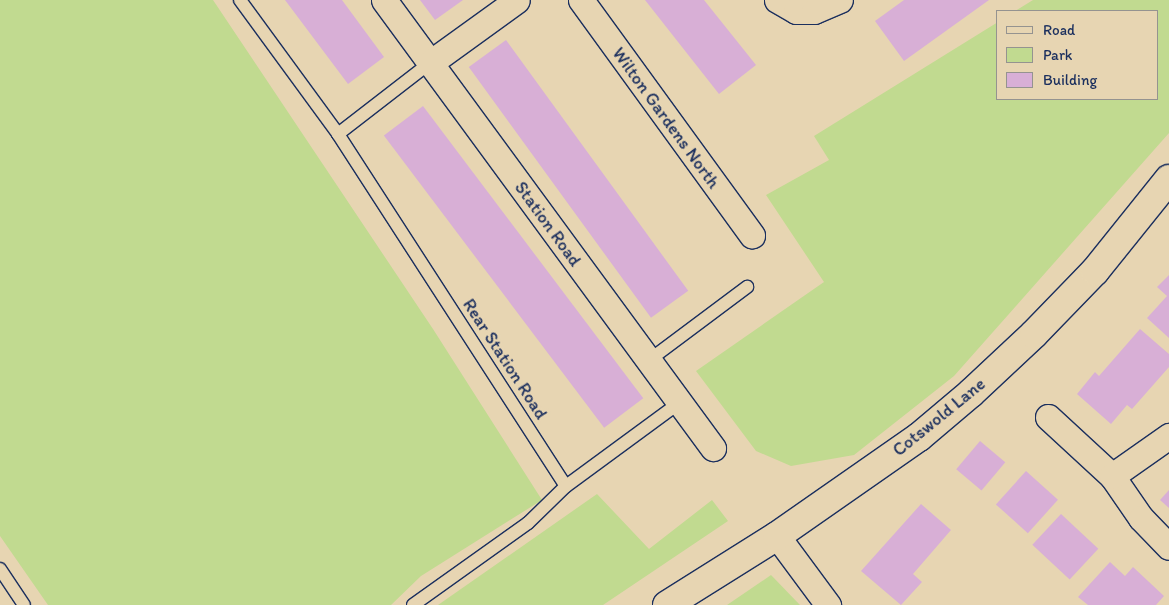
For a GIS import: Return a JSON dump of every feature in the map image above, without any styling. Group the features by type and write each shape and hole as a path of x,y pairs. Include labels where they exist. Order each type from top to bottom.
{"street":[{"name":"Station Road","path":"384,0 713,448"},
{"path":"430,63 517,0"},
{"name":"Wilton Gardens North","path":"581,0 752,235"},
{"path":"777,0 796,10 805,11 814,11 840,0"},
{"name":"Cotswold Lane","path":"667,605 776,536 919,437 971,393 1034,334 1095,271 1169,179"},
{"path":"1048,417 1112,476 1141,518 1169,547"},
{"path":"1112,476 1169,436"},
{"path":"776,536 828,605"}],"lane":[{"name":"Rear Station Road","path":"240,0 338,134 566,486"},
{"path":"338,134 430,63"},
{"path":"648,361 747,287"},
{"path":"413,605 528,523 566,486 679,404"},
{"path":"0,569 24,605"}],"green space":[{"path":"0,0 213,0 433,329 542,500 421,576 391,605 48,605 0,536"},
{"path":"1033,0 1169,0 1169,133 954,376 854,455 791,466 756,451 696,371 824,282 766,195 829,160 814,136 996,23 996,100 1159,100 1159,10 1017,10"},
{"path":"597,494 649,549 712,500 728,521 603,605 438,605"},
{"path":"771,575 800,605 727,605"}],"building":[{"path":"285,0 342,0 384,57 348,84"},
{"path":"420,0 463,0 435,20"},
{"path":"645,0 704,0 756,65 719,94"},
{"path":"904,0 989,0 904,61 875,21"},
{"path":"506,40 688,291 651,318 469,67"},
{"path":"423,106 643,398 604,428 384,135"},
{"path":"1169,275 1169,338 1147,318 1167,296 1157,287"},
{"path":"1140,329 1169,354 1169,367 1132,409 1127,405 1111,424 1077,394 1095,372 1099,376"},
{"path":"980,441 1005,462 981,491 956,469"},
{"path":"1026,471 1058,500 1028,533 996,504"},
{"path":"1169,490 1169,508 1160,500"},
{"path":"921,504 951,530 913,574 922,582 901,605 861,571"},
{"path":"1061,514 1098,549 1070,579 1032,545"},
{"path":"1110,562 1125,576 1133,567 1164,596 1156,605 1088,605 1078,597"}]}
